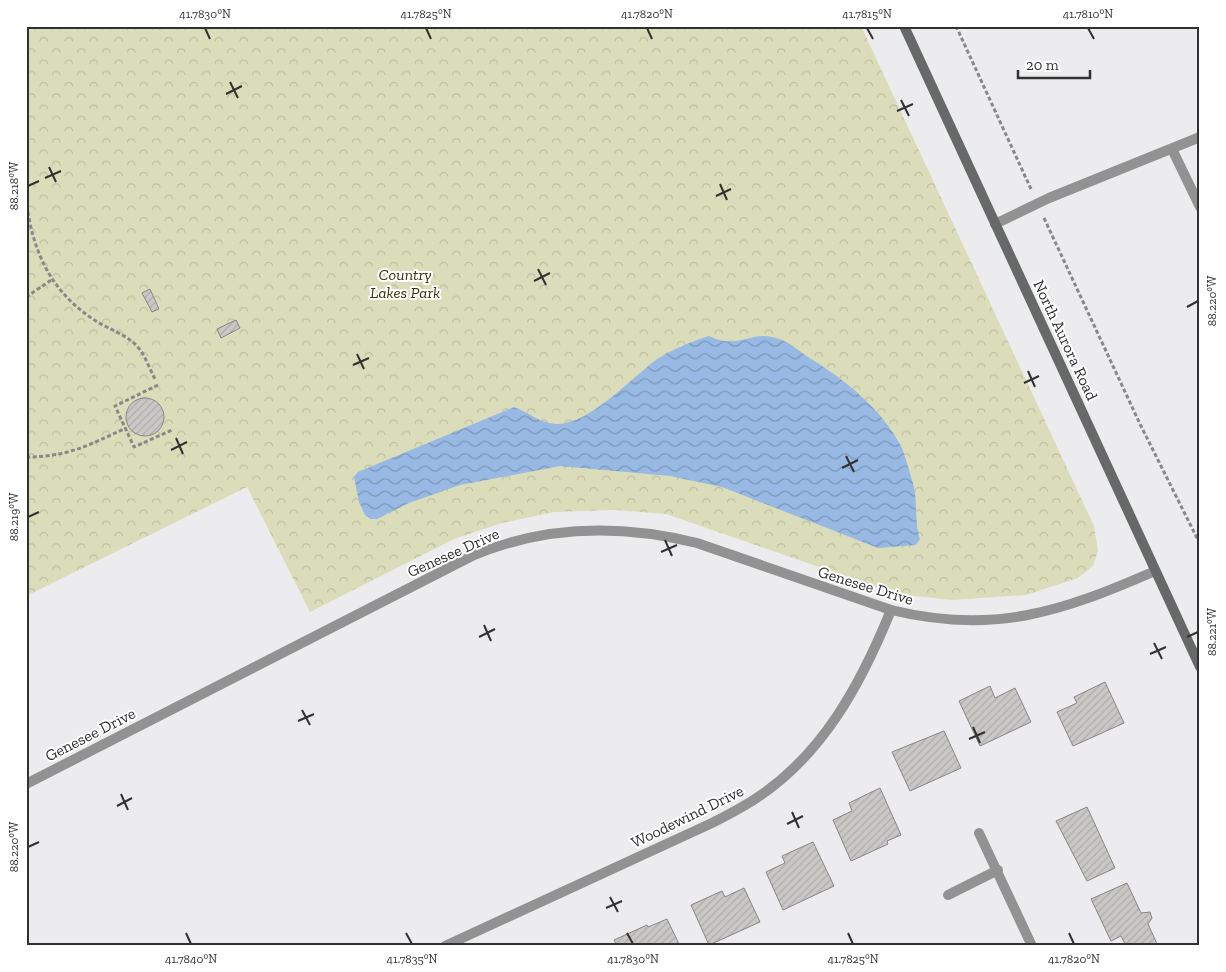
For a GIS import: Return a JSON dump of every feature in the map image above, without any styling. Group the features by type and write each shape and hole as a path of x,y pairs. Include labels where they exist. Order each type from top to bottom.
{"main road":[{"name":"North Aurora Road","path":"904,26 1200,667"}],"street":[{"path":"995,224 1049,198 1200,137"},
{"path":"1172,149 1200,206"},
{"name":"Genesee Drive","path":"26,784 472,556 490,548 542,534 592,529 666,535 697,543 892,610 942,619 978,622 1005,620 1064,608 1155,571"},
{"name":"Woodewind Drive","path":"445,946 712,823 766,790 796,765 842,711 871,659 892,610"},
{"path":"979,833 1032,946"},
{"path":"948,895 998,870"}],"path":[{"path":"956,26 1024,173"},
{"path":"26,199 30,229 36,246 53,280 64,294 88,315 136,345 155,379"},
{"path":"1061,256 1140,424 1200,544"},
{"path":"26,298 53,280"},
{"path":"158,385 115,406 134,447 172,430"},
{"path":"26,457 57,456 79,450 126,428"}],"green space":[{"name":"Country Lakes Park","path":"26,26 861,26 1094,526 1098,551 1093,566 1078,578 1026,595 952,600 897,594 666,514 615,510 554,512 502,523 454,539 310,612 247,487 26,596"}],"water":[{"path":"709,336 729,341 761,336 770,336 783,340 835,375 872,407 893,432 906,459 913,483 920,539 916,545 878,548 722,487 670,476 560,466 460,485 409,503 377,519 371,519 365,515 359,502 354,477 358,472 514,407 540,420 557,424 583,417 609,399 662,356"}],"building":[{"path":"150,289 159,309 152,312 142,293"},
{"path":"236,320 240,328 221,338 217,329"},
{"path":"145,398 152,399 158,404 163,410 163,424 158,430 152,435 145,436 138,435 132,430 127,424 126,417 127,410 132,404 138,399"},
{"path":"1105,682 1124,723 1073,746 1057,712 1077,703 1074,697"},
{"path":"990,686 995,698 1015,688 1031,722 980,746 959,701"},
{"path":"944,731 961,768 910,791 892,752"},
{"path":"880,788 901,835 887,841 888,844 851,861 833,820 852,811 849,803"},
{"path":"1087,807 1115,868 1087,881 1056,821"},
{"path":"813,842 834,886 783,910 766,872 785,863 782,856"},
{"path":"1127,883 1141,913 1150,912 1152,918 1148,924 1158,946 1126,946 1121,936 1111,941 1091,899"},
{"path":"744,888 760,922 709,945 691,905 722,891 725,897"},
{"path":"667,919 680,946 617,946 614,940 647,925 648,927"}]}
